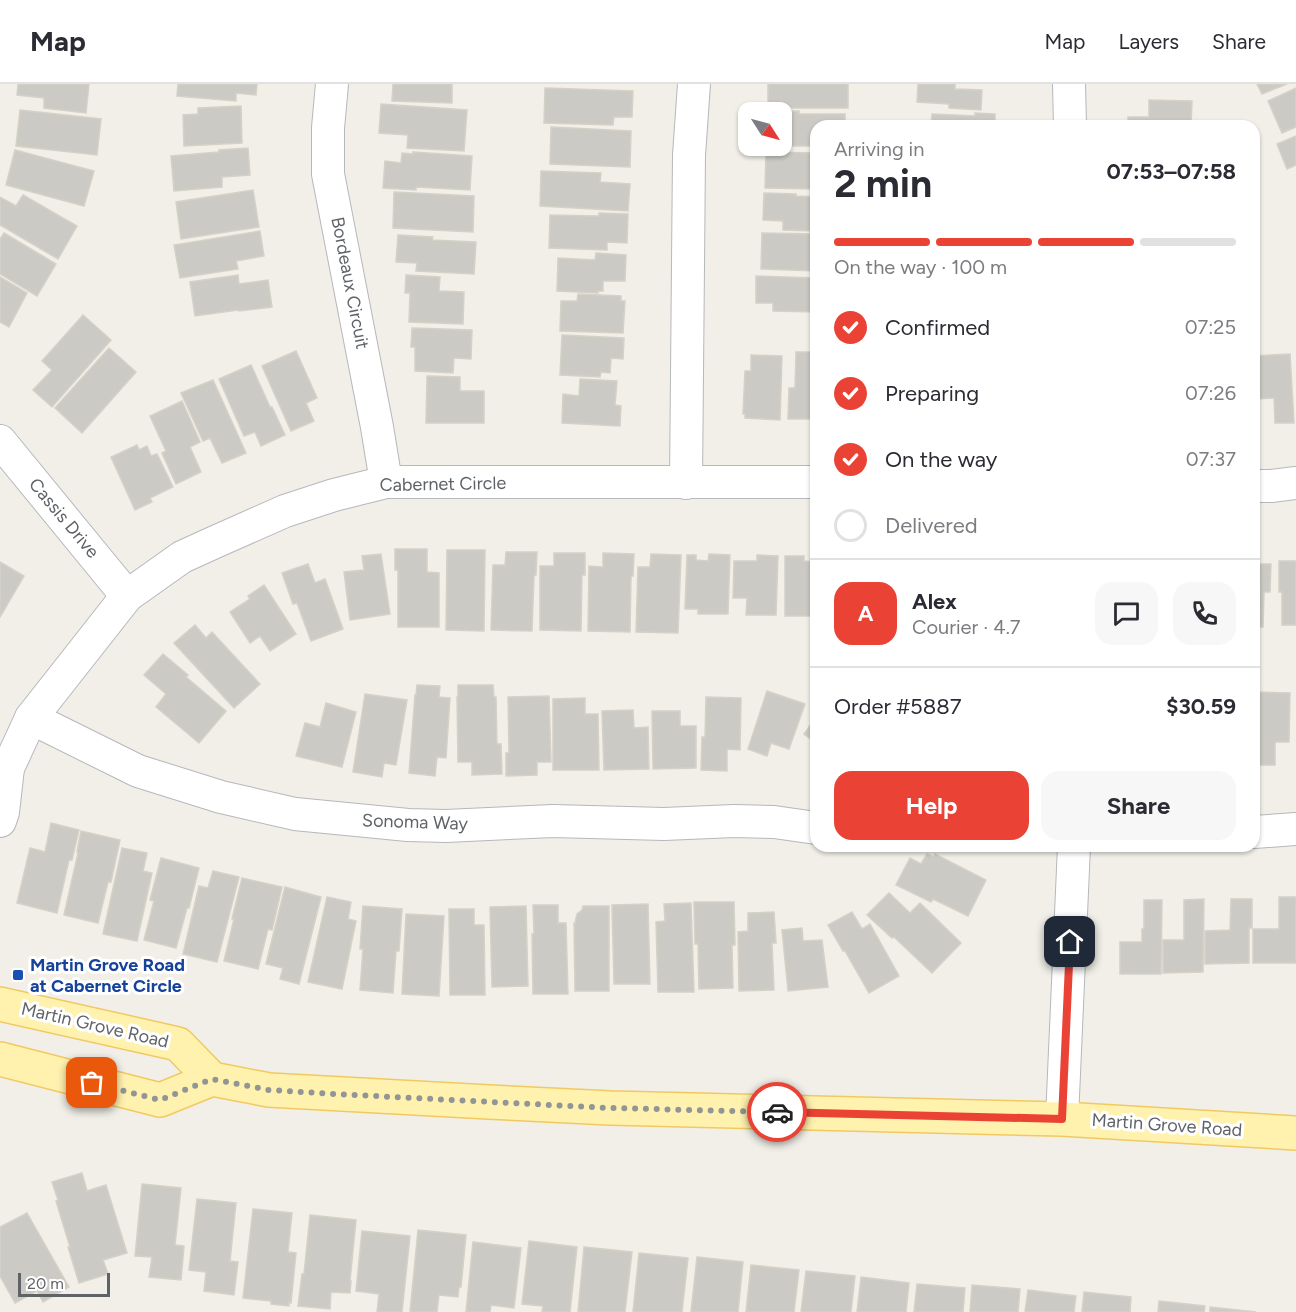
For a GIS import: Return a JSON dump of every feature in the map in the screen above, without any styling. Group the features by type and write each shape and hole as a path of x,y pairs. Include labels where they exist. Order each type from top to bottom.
{"main road":[{"name":"Martin Grove Road","path":"0,1004 178,1044 212,1079 269,1090 610,1108 1062,1119 1296,1133"},
{"path":"0,1059 160,1100 212,1079"}],"street":[{"name":"Bordeaux Circuit","path":"332,84 328,128 328,174 386,482"},
{"path":"686,483 689,155 694,84"},
{"path":"1069,84 1070,120"},
{"name":"Cassis Drive","path":"0,441 127,596"},
{"name":"Cabernet Circle","path":"0,821 3,812 4,774 31,718 127,596 182,557 285,512 334,495 386,482 810,482"},
{"path":"1260,486 1296,483"},
{"name":"Sonoma Way","path":"31,718 138,771 221,797 295,814 446,826 553,821 664,824 734,821 774,822 810,827"},
{"path":"1260,832 1296,829"},
{"path":"1062,1119 1074,852"}],"building":[{"path":"18,84 89,84 86,113 44,108 44,98 17,95"},
{"path":"178,84 257,84 256,95 236,93 236,101 177,96"},
{"path":"393,84 452,84 452,103 392,101"},
{"path":"768,84 848,84 848,108 792,108 792,102 768,102"},
{"path":"918,84 955,84 955,89 982,90 981,110 949,108 949,104 917,102"},
{"path":"1257,84 1287,84 1262,94"},
{"path":"545,88 633,91 632,117 614,117 613,125 544,123"},
{"path":"1296,88 1296,127 1282,133 1268,101"},
{"path":"1149,100 1192,101 1191,120 1128,120 1128,117 1149,117"},
{"path":"381,104 467,110 464,151 407,148 408,135 379,133"},
{"path":"241,106 242,143 184,146 183,115 198,114 198,108"},
{"path":"20,110 101,119 97,155 16,146"},
{"path":"792,111 799,111 799,114 845,114 845,120 810,120 810,146 792,146"},
{"path":"975,113 995,114 995,120 932,120 932,114 975,116"},
{"path":"551,127 631,131 630,167 550,164"},
{"path":"1296,136 1296,165 1287,169 1277,144"},
{"path":"248,148 250,175 222,177 222,187 174,191 171,156"},
{"path":"15,150 94,171 84,206 6,185"},
{"path":"413,152 472,156 470,190 383,188 385,161 401,163 402,153 413,154"},
{"path":"792,153 810,153 810,189 765,188 766,156 792,156"},
{"path":"541,171 601,173 600,182 630,184 628,211 540,206"},
{"path":"253,190 259,227 181,239 176,202"},
{"path":"394,192 474,196 473,232 393,228"},
{"path":"764,193 810,197 810,231 783,230 783,221 763,220"},
{"path":"23,195 77,226 58,259 0,225 0,197 16,206"},
{"path":"599,213 628,214 627,243 607,242 607,250 549,248 550,215 599,216"},
{"path":"260,231 264,256 236,261 238,269 180,278 174,245"},
{"path":"4,233 56,264 37,296 0,274 0,239"},
{"path":"762,233 810,234 810,271 761,269"},
{"path":"398,235 433,237 432,240 476,242 474,274 416,271 417,263 396,262"},
{"path":"596,253 626,255 625,281 603,281 603,291 598,291 598,293 557,291 558,258 595,260"},
{"path":"238,275 239,284 268,280 272,307 195,316 190,282"},
{"path":"406,275 440,277 439,291 464,292 463,324 409,322 410,293 405,293"},
{"path":"756,276 810,278 810,312 773,311 773,303 756,303"},
{"path":"0,277 27,293 9,327 0,322"},
{"path":"578,294 621,296 621,301 625,301 623,333 560,331 561,301 577,301"},
{"path":"83,315 111,340 52,407 33,390 52,370 42,361"},
{"path":"412,328 472,330 471,359 454,358 453,373 415,371 415,347 411,347"},
{"path":"562,335 624,338 623,359 611,358 610,373 601,372 600,377 560,375"},
{"path":"109,348 136,372 82,433 55,408"},
{"path":"296,351 317,398 306,403 314,421 291,431 262,366"},
{"path":"796,352 810,352 810,419 788,419 789,388 795,388"},
{"path":"1290,354 1294,423 1275,423 1274,398 1260,399 1260,356"},
{"path":"751,355 782,356 780,420 745,418 743,414 745,371 751,371"},
{"path":"251,365 285,435 261,446 255,432 244,436 219,379"},
{"path":"427,376 460,377 460,391 484,391 484,423 426,423"},
{"path":"580,379 617,381 615,405 621,406 620,426 562,423 563,394 579,396"},
{"path":"213,380 246,453 222,463 210,438 203,441 181,393"},
{"path":"182,401 200,442 190,447 201,472 176,484 162,453 166,451 150,416"},
{"path":"137,445 139,450 147,446 151,456 157,454 173,487 150,498 152,502 135,510 111,457"},
{"path":"395,549 427,549 427,572 439,573 439,627 398,627 398,570 395,570"},
{"path":"447,550 485,550 484,631 446,630"},
{"path":"506,552 537,552 532,631 491,630 493,565 505,565"},
{"path":"554,553 585,553 585,575 582,575 581,631 540,630 540,566 554,566"},
{"path":"603,553 634,554 633,576 631,576 630,632 588,631 589,566 603,567"},
{"path":"381,554 390,614 350,620 344,572 364,570 362,556"},
{"path":"651,554 681,555 678,633 636,632 638,567 650,567"},
{"path":"709,554 730,555 728,614 698,614 698,609 685,609 687,555 696,555 696,560 708,561"},
{"path":"757,555 778,556 776,615 746,615 747,598 733,598 734,561 757,561"},
{"path":"785,556 804,556 804,561 810,562 810,616 785,616"},
{"path":"1279,561 1296,561 1296,625 1282,625"},
{"path":"0,562 24,576 0,617"},
{"path":"308,564 315,583 325,579 343,629 311,641 297,603 293,604 282,573"},
{"path":"1260,564 1271,564 1270,592 1264,592 1263,627 1260,627"},
{"path":"264,585 296,634 270,651 260,636 250,643 230,612 250,599 248,596"},
{"path":"195,625 206,638 212,632 260,684 234,708 174,643"},
{"path":"163,654 226,711 199,743 156,707 166,694 144,675"},
{"path":"417,685 440,686 439,697 450,698 446,758 437,757 435,776 409,773"},
{"path":"458,685 493,685 494,697 496,697 497,744 501,744 502,774 472,775 472,762 458,762"},
{"path":"767,691 805,704 789,749 771,743 767,756 748,749"},
{"path":"1260,692 1290,693 1289,742 1275,742 1275,765 1260,765"},
{"path":"365,694 407,700 396,765 384,763 382,777 353,772"},
{"path":"549,696 551,762 537,762 537,775 506,776 506,753 509,753 508,697"},
{"path":"706,697 741,698 740,750 727,749 727,771 701,770"},
{"path":"585,698 585,714 598,714 599,770 553,770 553,699"},
{"path":"326,703 356,712 342,767 296,756 305,723 320,727"},
{"path":"633,710 634,728 648,727 649,769 604,770 602,711"},
{"path":"652,711 680,711 680,726 696,726 696,768 653,769"},
{"path":"810,726 810,738 804,734"},
{"path":"51,823 79,830 72,860 69,860 57,913 17,903 30,848 45,852"},
{"path":"81,831 120,840 111,882 108,882 98,923 64,915"},
{"path":"122,848 147,853 143,871 152,873 137,941 103,934"},
{"path":"927,854 934,857 935,854 986,880 968,916 896,885 910,858 921,864"},
{"path":"161,858 199,868 176,948 144,940 154,901 150,900"},
{"path":"213,871 239,877 217,962 183,954 199,886 208,888"},
{"path":"242,878 282,887 272,930 268,929 258,969 224,961"},
{"path":"285,887 321,897 299,984 280,979 283,968 266,964"},
{"path":"889,893 910,913 920,903 961,943 932,973 867,915"},
{"path":"327,897 351,902 348,919 356,921 342,989 308,982"},
{"path":"1279,897 1296,897 1296,963 1253,963 1253,929 1279,929"},
{"path":"1204,899 1203,972 1163,973 1163,940 1184,940 1184,900"},
{"path":"1231,899 1252,899 1249,963 1205,964 1205,931 1230,930"},
{"path":"1144,900 1162,900 1161,974 1120,974 1120,942 1142,942"},
{"path":"694,902 734,902 733,988 699,989"},
{"path":"691,903 694,992 658,992 656,922 665,921 664,904"},
{"path":"648,904 650,984 614,984 612,905"},
{"path":"533,905 558,905 558,923 566,923 568,994 533,994"},
{"path":"363,906 402,909 393,993 360,990"},
{"path":"526,906 528,986 492,987 490,907"},
{"path":"583,906 609,906 609,991 575,991 574,923"},
{"path":"449,909 474,909 474,925 484,925 485,995 450,995"},
{"path":"774,912 776,943 772,943 774,990 739,991 738,932 748,931 748,913"},
{"path":"852,912 862,929 870,924 899,976 869,993 828,925"},
{"path":"406,914 444,916 439,996 402,994"},
{"path":"802,928 803,941 822,940 828,987 788,991 782,930"},
{"path":"82,1173 87,1191 106,1185 127,1253 103,1260 108,1274 79,1283 52,1182"},
{"path":"142,1184 181,1188 175,1245 184,1246 181,1280 149,1277 152,1257 135,1256"},
{"path":"197,1199 236,1203 230,1261 238,1262 234,1295 204,1291 206,1272 189,1270"},
{"path":"253,1209 292,1213 288,1252 296,1253 289,1306 271,1304 271,1301 243,1298"},
{"path":"27,1213 69,1287 43,1302 37,1291 15,1303 0,1276 0,1227"},
{"path":"310,1215 356,1220 350,1293 331,1292 330,1309 298,1306"},
{"path":"418,1230 466,1235 458,1297 439,1295 437,1312 410,1312"},
{"path":"362,1231 410,1236 402,1312 377,1312 379,1294 356,1291"},
{"path":"529,1241 577,1247 570,1312 542,1312 543,1306 522,1304"},
{"path":"473,1242 521,1248 514,1308 491,1305 490,1312 466,1312"},
{"path":"584,1247 632,1252 625,1312 578,1312"},
{"path":"639,1253 688,1258 682,1312 633,1312"},
{"path":"697,1257 743,1262 738,1312 691,1312"},
{"path":"751,1265 799,1270 794,1312 746,1312"},
{"path":"806,1271 855,1276 851,1312 801,1312"},
{"path":"861,1277 909,1283 906,1312 857,1312"},
{"path":"917,1284 965,1288 963,1312 914,1312"},
{"path":"972,1285 1020,1289 1018,1312 970,1312"},
{"path":"1028,1290 1076,1296 1074,1312 1025,1312"},
{"path":"1084,1292 1131,1297 1130,1312 1082,1312"},
{"path":"1159,1301 1205,1306 1204,1312 1158,1312"},
{"path":"1210,1307 1256,1312 1210,1312"}],"way so far":[{"path":"92,1083 160,1100 212,1079 269,1090 335,1094 610,1108 777,1112"}],"place":[{"name":"Martin Grove Road at Cabernet Circle","path":"18,975"}],"route":[{"path":"777,1112 1062,1119 1070,942"}]}
